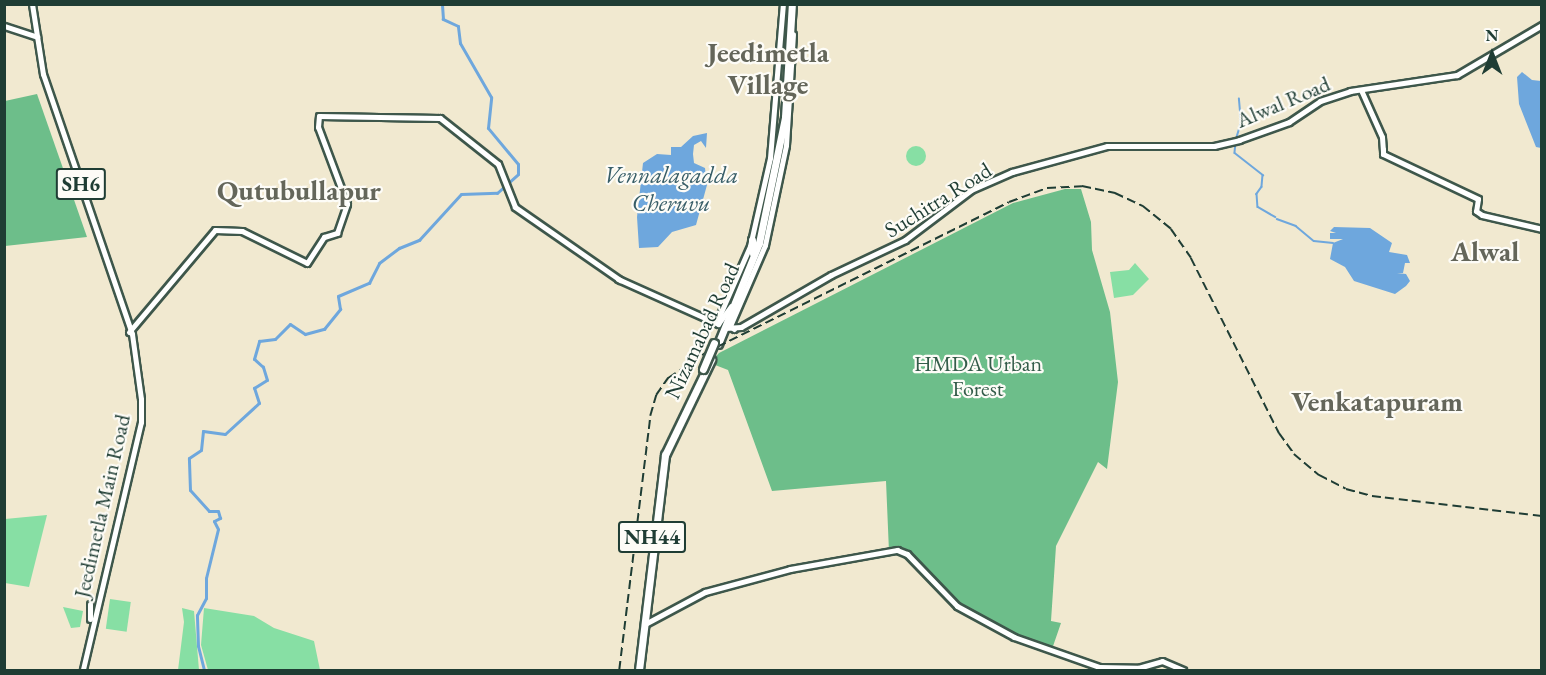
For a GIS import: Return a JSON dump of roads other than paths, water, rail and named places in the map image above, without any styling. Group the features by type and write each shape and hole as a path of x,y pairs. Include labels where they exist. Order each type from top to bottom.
{"highway":[{"name":"Nizamabad Road","path":"640,649 645,624 662,454 720,332 753,253 759,218 772,174 779,117 785,20 792,4"},
{"name":"Nizamabad Road","path":"732,303 756,254 789,96 792,4"},
{"path":"752,240 753,253"},
{"path":"720,332 734,331"},
{"name":"Nizamabad Road","path":"674,427 711,360 720,332"},
{"name":"Nizamabad Road","path":"637,670 653,540"}],"main road":[{"name":"Jeedimetla Main Road","path":"31,4 35,39"},
{"name":"Jeedimetla Main Road","path":"31,4 35,39 46,86 130,333 141,422 82,670"},
{"name":"Nizamabad Road","path":"783,4 785,20"},
{"path":"4,25 35,39 33,12"},
{"name":"Alwal Road","path":"1059,158 1114,145 1214,146 1289,122 1320,101 1364,90 1457,75 1542,25"},
{"path":"1364,90 1365,98 1382,137 1384,152 1478,199 1476,211 1482,215 1542,229"},
{"name":"Nizamabad Road","path":"734,331 729,326 765,245 788,134 789,96"},
{"path":"130,333 212,232 224,228 244,233 307,264 324,237 337,233 347,211 317,118 345,114 441,120 492,159 516,209 620,280 637,285 720,324 732,303"},
{"name":"Nizamabad Road","path":"732,303 759,218 779,117"},
{"name":"Suchitra Road","path":"734,331 827,279 922,232 964,197 1014,173 1059,158"},
{"path":"637,285 720,332"},
{"name":"Jeedimetla Main Road","path":"82,670 90,619 110,548"},
{"path":"645,624 705,592 790,569 897,550 907,554 957,606 1030,644 1099,667 1138,668 1162,661 1183,670"},
{"path":"90,604 90,619"}],"water":[{"path":"1522,72 1532,80 1541,81 1541,148 1536,147 1519,104 1517,77"},
{"name":"Vennalagadda Cheruvu","path":"707,133 706,148 701,141 694,145 694,163 705,168 707,185 696,225 672,232 658,247 639,248 637,217 643,163 657,154 671,155 671,147 681,147 693,136"},
{"path":"1334,227 1370,228 1392,243 1389,252 1407,255 1410,263 1405,263 1403,273 1397,273 1406,274 1410,281 1395,294 1354,281 1345,267 1330,259 1333,243 1343,239 1330,239 1330,233 1336,233 1330,231"}],"waterway":[{"path":"204,670 198,646 197,615 206,598 206,578 218,529 214,521 220,518 218,511 209,511 190,490 189,458 201,450 203,431 225,434 259,403 254,388 267,380 263,367 254,359 259,341 275,339 290,324 305,334 324,329 340,309 338,296 369,283 379,263 399,248 419,240 461,194 497,193 518,174 518,164 488,128 491,97 460,43 458,26 443,19 442,4"},
{"path":"1236,139 1241,123 1239,99"},
{"path":"1236,143 1235,153 1263,175 1262,187 1257,194 1258,207 1275,217"},
{"path":"1277,219 1296,226 1314,241 1333,243"}],"railway":[{"path":"619,670 650,416 656,395 668,378 705,353 1009,202 1047,188 1082,186 1115,193 1143,206 1171,229 1191,258 1279,433 1294,454 1319,475 1346,489 1372,496 1542,516"}],"district":[{"name":"Jeedimetla Village","path":"768,68"},
{"name":"Qutubullapur","path":"299,190"},
{"name":"Alwal","path":"1485,251"},
{"name":"Venkatapuram","path":"1377,401"}],"park label":[{"name":"HMDA Urban Forest","path":"978,376"}]}
